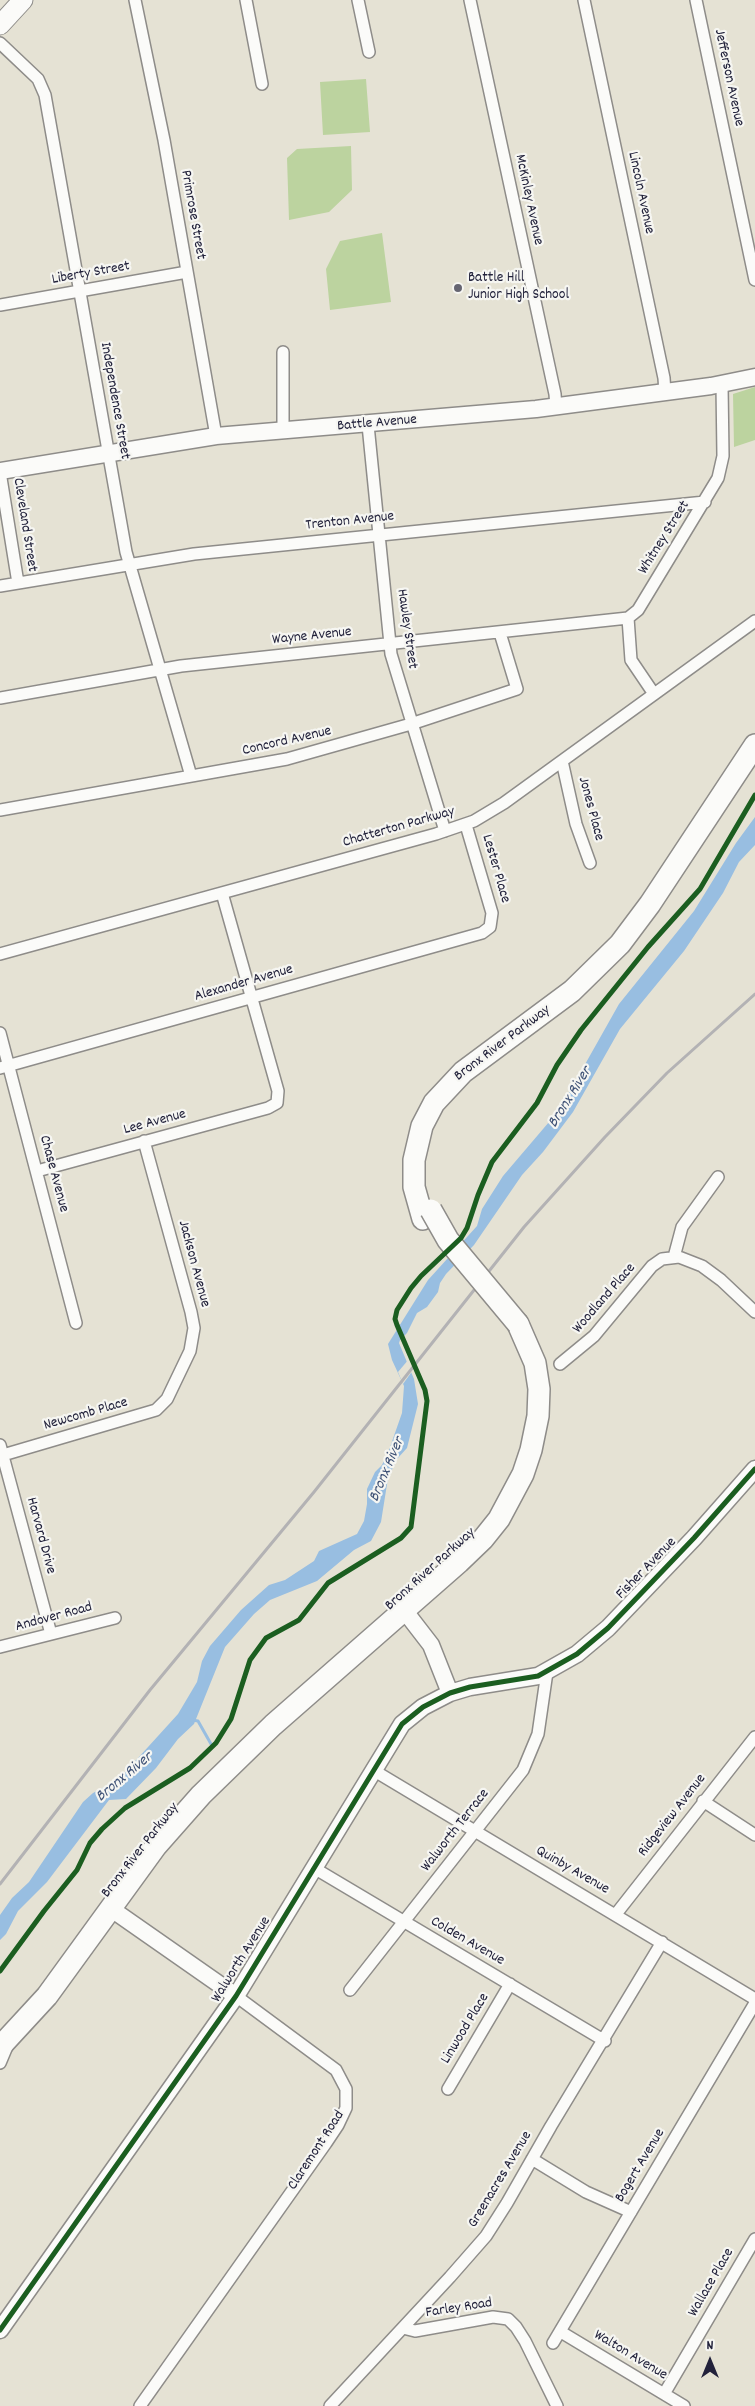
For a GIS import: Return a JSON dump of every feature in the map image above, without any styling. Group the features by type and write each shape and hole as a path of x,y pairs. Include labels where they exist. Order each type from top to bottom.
{"highway":[{"name":"Bronx River Parkway","path":"4,2038 47,1978 106,1905 166,1834 220,1775 273,1725 483,1539 508,1505 523,1474 537,1425 539,1390 533,1355 514,1327 427,1214 414,1187 414,1160 422,1126 434,1103 463,1072 572,991 620,944 650,904 755,745"},
{"name":"Bronx River Parkway","path":"427,1214 426,1156 432,1133 443,1110 471,1080 574,1004 624,956 664,903 755,765"},
{"name":"Bronx River Parkway","path":"106,1905 162,1821 209,1770 270,1713 455,1551 490,1512 506,1484 516,1461 527,1412 526,1371 514,1327"}],"main road":[{"path":"0,25 19,1"}],"street":[{"name":"Primrose Street","path":"135,0 158,106 216,436"},
{"path":"246,0 262,84"},
{"path":"358,0 369,52"},
{"name":"McKinley Avenue","path":"470,0 555,394 556,407"},
{"name":"Lincoln Avenue","path":"584,0 664,378 665,392"},
{"name":"Jefferson Avenue","path":"696,0 755,280"},
{"name":"Independence Street","path":"0,43 38,79 45,96 129,564 191,776"},
{"name":"Liberty Street","path":"0,305 187,272"},
{"path":"282,352 283,431"},
{"name":"Battle Avenue","path":"0,471 216,436 368,425 556,407 722,385 755,377"},
{"name":"Whitney Street","path":"628,618 638,610 715,485 722,463 722,385"},
{"name":"Hawley Street","path":"368,425 390,644 411,724 445,831"},
{"name":"Cleveland Street","path":"0,471 18,583"},
{"name":"Trenton Avenue","path":"0,586 129,564 379,534 705,502"},
{"path":"628,618 631,660 654,694"},
{"name":"Wayne Avenue","path":"0,698 160,669 628,618"},
{"name":"Chatterton Parkway","path":"0,954 466,824 504,803 755,621"},
{"name":"Concord Avenue","path":"0,810 286,758 411,724 517,689 500,632"},
{"name":"Jones Place","path":"562,761 576,824 590,863"},
{"name":"Lester Place","path":"466,824 491,908 492,923"},
{"path":"222,893 252,997"},
{"name":"Alexander Avenue","path":"4,1067 473,936 487,930 492,923"},
{"name":"Lee Avenue","path":"37,1171 268,1108 278,1100 278,1091 252,997"},
{"name":"Chase Avenue","path":"0,1032 4,1067 37,1171 76,1323"},
{"name":"Jackson Avenue","path":"144,1141 193,1320 192,1345 170,1394"},
{"path":"718,1177 682,1227 674,1257 693,1261 712,1273 755,1312"},
{"name":"Woodland Place","path":"560,1364 581,1348 606,1323 657,1262 674,1257"},
{"name":"Newcomb Place","path":"1,1450 151,1412 165,1403 170,1394"},
{"name":"Harvard Drive","path":"1,1450 51,1634"},
{"name":"Fisher Avenue","path":"547,1672 577,1654 603,1633 694,1538 755,1469"},
{"path":"404,1610 432,1645 450,1693"},
{"name":"Andover Road","path":"0,1647 115,1618"},
{"name":"Walworth Avenue","path":"0,2330 236,1996 402,1724 423,1707 450,1693 523,1680 547,1672"},
{"name":"Walworth Terrace","path":"350,1990 518,1778 532,1753 540,1724 547,1672"},
{"name":"Ridgeview Avenue","path":"616,1914 755,1737"},
{"name":"Quinby Avenue","path":"373,1770 755,1999"},
{"path":"703,1801 755,1835"},
{"name":"Colden Avenue","path":"314,1868 604,2040"},
{"name":"Claremont Road","path":"106,1905 236,1996 336,2070 346,2089 346,2108 338,2125 140,2406"},
{"name":"Greenacres Avenue","path":"330,2406 404,2328 486,2236 507,2204 662,1942"},
{"name":"Linwood Place","path":"448,2089 510,1984"},
{"name":"Bogert Avenue","path":"553,2343 755,2003"},
{"path":"0,2063 4,2038"},
{"path":"532,2159 586,2192 631,2212"},
{"name":"Wallace Place","path":"664,2394 755,2239"},
{"name":"Farley Road","path":"404,2328 415,2331 493,2317 508,2319 525,2341 557,2406"},
{"name":"Walton Avenue","path":"561,2332 684,2406"}],"green space":[{"path":"366,79 370,132 323,135 320,82"},
{"path":"351,146 352,190 329,212 289,220 287,158 297,149"},
{"path":"382,233 391,302 330,310 326,269 340,241"},
{"path":"755,387 755,440 734,447 733,394"}],"water":[{"name":"Bronx River","path":"755,817 755,845 739,862 723,893 684,951 620,1029 573,1112 543,1152 522,1175 474,1245 446,1274 440,1283 438,1292 427,1307 417,1313 407,1333 400,1340 399,1343 414,1379 418,1404 407,1448 397,1459 388,1478 381,1522 371,1541 354,1550 317,1581 270,1600 254,1614 225,1647 194,1724 178,1739 156,1768 126,1799 109,1800 47,1882 18,1911 6,1934 0,1940 0,1915 12,1898 29,1882 83,1802 93,1793 118,1780 178,1714 197,1682 202,1661 210,1646 241,1610 269,1585 285,1580 314,1561 319,1551 357,1534 364,1521 367,1489 389,1450 402,1413 404,1386 392,1360 388,1344 428,1280 477,1226 482,1209 503,1176 549,1122 570,1091 619,1004 694,911 736,843"}],"pier":[{"path":"409,1359 413,1370 403,1384 398,1372"}],"waterway":[{"path":"192,1720 198,1721 211,1744"}],"railway":[{"path":"0,1884 150,1690 314,1492 524,1227 605,1137 667,1073 755,994"}],"cycle path":[{"path":"0,1971 77,1870 90,1843 102,1829 125,1808 190,1768 216,1743 231,1719 250,1660 266,1638 299,1620 328,1583 401,1538 411,1527 427,1401 425,1390 395,1319 397,1310 421,1276 461,1238 467,1228 492,1162 537,1103 557,1065 581,1030 648,947 700,889 755,795"},
{"path":"0,2330 236,1996 402,1724 423,1707 450,1693 470,1687 538,1676 577,1654 608,1628 694,1538 755,1469"}],"place":[{"name":"Battle Hill Junior High School","path":"458,288"}]}
